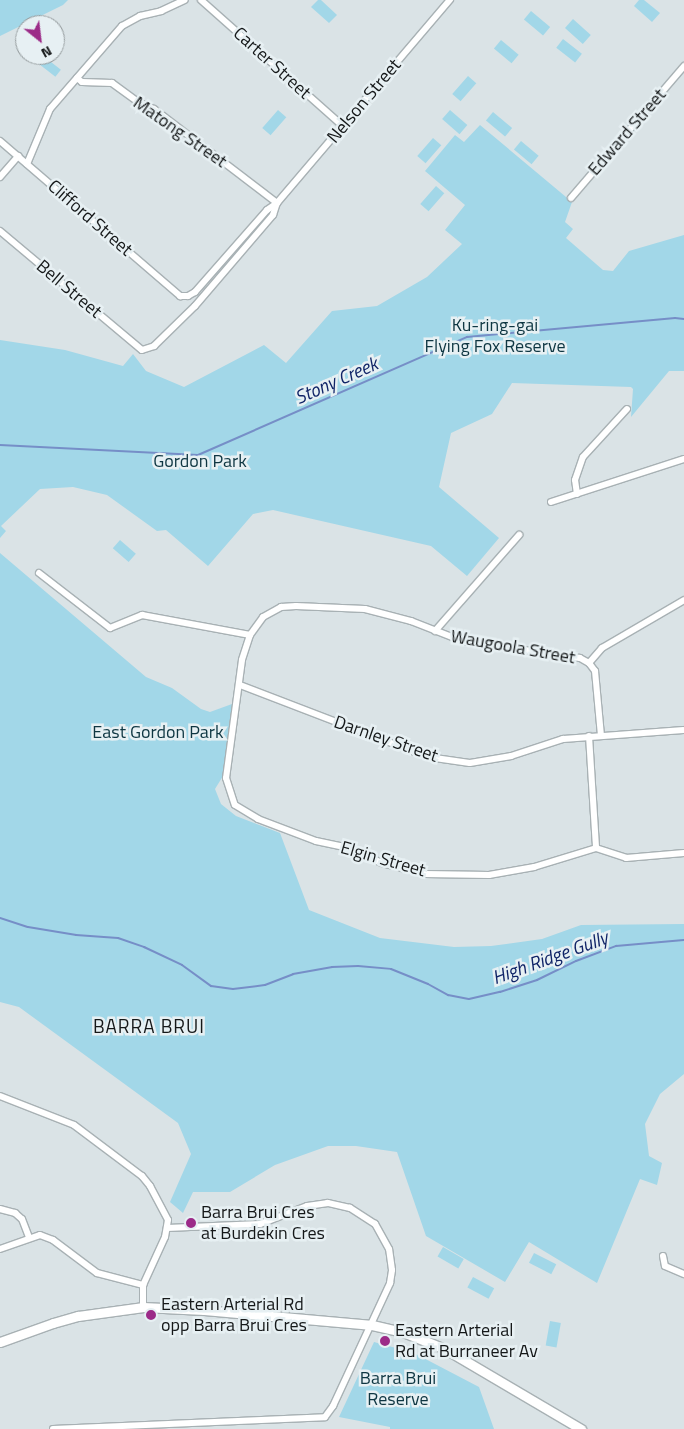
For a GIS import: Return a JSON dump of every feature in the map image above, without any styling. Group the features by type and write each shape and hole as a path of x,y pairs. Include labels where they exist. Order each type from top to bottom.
{"main road":[{"path":"0,1342 53,1322 78,1316 110,1310 143,1308 204,1310 372,1325 403,1332 445,1349 581,1429"}],"street":[{"path":"27,164 50,109 122,26 140,16 161,11 185,0"},
{"name":"Carter Street","path":"201,0 343,126"},
{"name":"Nelson Street","path":"180,296 188,296 195,292 267,210 277,203 450,0"},
{"name":"Edward Street","path":"571,198 684,66"},
{"name":"Matong Street","path":"77,78 82,82 112,83 138,102 154,109 277,203"},
{"name":"Clifford Street","path":"0,141 180,296"},
{"path":"0,177 18,156"},
{"name":"Nelson Street","path":"137,347 142,350 154,346 195,306 273,215 277,203"},
{"name":"Bell Street","path":"0,231 137,347"},
{"path":"577,494 575,480 583,457 627,409"},
{"path":"551,502 684,459"},
{"path":"436,631 518,535"},
{"path":"39,573 110,628 142,616 250,635"},
{"path":"589,663 602,648 684,600"},
{"name":"Waugoola Street","path":"235,805 226,778 240,686 242,660 250,635 263,616 281,607 365,609 411,621 462,640 553,652 580,658 589,663 595,671 601,736"},
{"name":"Darnley Street","path":"240,686 436,758 470,763 511,756 563,738 684,730"},
{"path":"589,736 596,848 626,858 684,853"},
{"name":"Elgin Street","path":"235,805 258,819 279,828 425,874 489,875 534,867 596,848"},
{"path":"0,1096 74,1125 142,1176 166,1215 166,1228 143,1285 143,1308"},
{"path":"53,1429 325,1418 332,1406 372,1325 390,1282 391,1258 380,1230 368,1218 339,1204 317,1204 260,1224 166,1228"},
{"path":"0,1209 15,1213 22,1219 29,1237"},
{"path":"0,1249 29,1237 40,1235 53,1240 97,1273 143,1285"},
{"path":"663,1256 665,1266 684,1274"}],"green space":[{"path":"0,0 68,0 63,5 43,15 15,15 15,29 0,36"},
{"path":"318,0 321,0 337,15 329,23 311,7"},
{"path":"639,0 644,0 660,13 652,22 634,6"},
{"path":"531,11 550,27 543,35 524,19"},
{"path":"573,19 591,35 583,44 565,28"},
{"path":"563,39 582,54 575,62 556,48"},
{"path":"501,40 519,55 512,63 494,48"},
{"path":"40,65 55,65 61,70 55,77"},
{"path":"468,76 476,83 461,101 452,94"},
{"path":"278,110 286,117 271,135 262,128"},
{"path":"450,110 467,125 459,134 442,119"},
{"path":"493,112 512,128 505,136 486,120"},
{"path":"480,125 572,202 565,222 573,229 566,238 603,270 613,271 629,251 684,235 684,371 669,371 631,417 633,389 631,387 512,383 492,414 451,433 439,487 499,538 467,576 431,546 273,510 253,514 208,566 166,530 157,531 107,495 73,487 40,489 1,526 6,531 0,538 0,340 65,350 123,366 133,354 146,371 184,387 264,345 286,363 332,311 377,306 427,277 462,244 445,230 465,205 425,171 455,135 464,142"},
{"path":"433,138 441,145 426,163 417,156"},
{"path":"521,141 539,156 532,164 514,149"},
{"path":"436,186 444,193 429,211 420,204"},
{"path":"120,540 136,554 129,562 113,548"},
{"name":"East Gordon Park","path":"0,553 146,677 172,688 201,709 210,712 232,704 223,776 215,789 221,804 236,816 280,833 309,910 380,938 454,947 491,946 542,939 581,925 684,924 684,1074 660,1094 645,1124 649,1156 662,1163 657,1185 640,1179 597,1283 529,1242 505,1282 426,1236 397,1152 356,1146 328,1146 275,1165 230,1192 193,1192 183,1213 170,1202 191,1154 178,1123 19,1007 0,1002"},
{"path":"443,1247 464,1259 458,1269 438,1257"},
{"path":"534,1253 556,1264 551,1274 529,1263"},
{"path":"473,1277 494,1288 489,1299 467,1288"},
{"path":"550,1321 561,1323 556,1348 546,1346"},
{"name":"Barra Brui Reserve","path":"374,1342 414,1353 479,1387 494,1429 390,1429 390,1427 339,1417"}],"waterway":[{"name":"Stony Creek","path":"0,445 198,455 467,337 675,318 684,319"},
{"name":"High Ridge Gully","path":"0,918 28,927 76,935 118,938 144,947 182,965 211,986 233,989 265,985 293,974 332,967 358,966 391,969 428,984 448,995 469,999 500,992 537,980 576,961 616,946 684,940"}],"place":[{"name":"Barra Brui Cres at Burdekin Cres","path":"191,1223"},
{"name":"Eastern Arterial Rd opp Barra Brui Cres","path":"151,1315"},
{"name":"Eastern Arterial Rd at Burraneer Av","path":"385,1341"}],"district":[{"name":"BARRA BRUI","path":"149,1026"}],"park label":[{"name":"Ku-ring-gai Flying Fox Reserve","path":"495,336"},
{"name":"Gordon Park","path":"200,461"}]}
